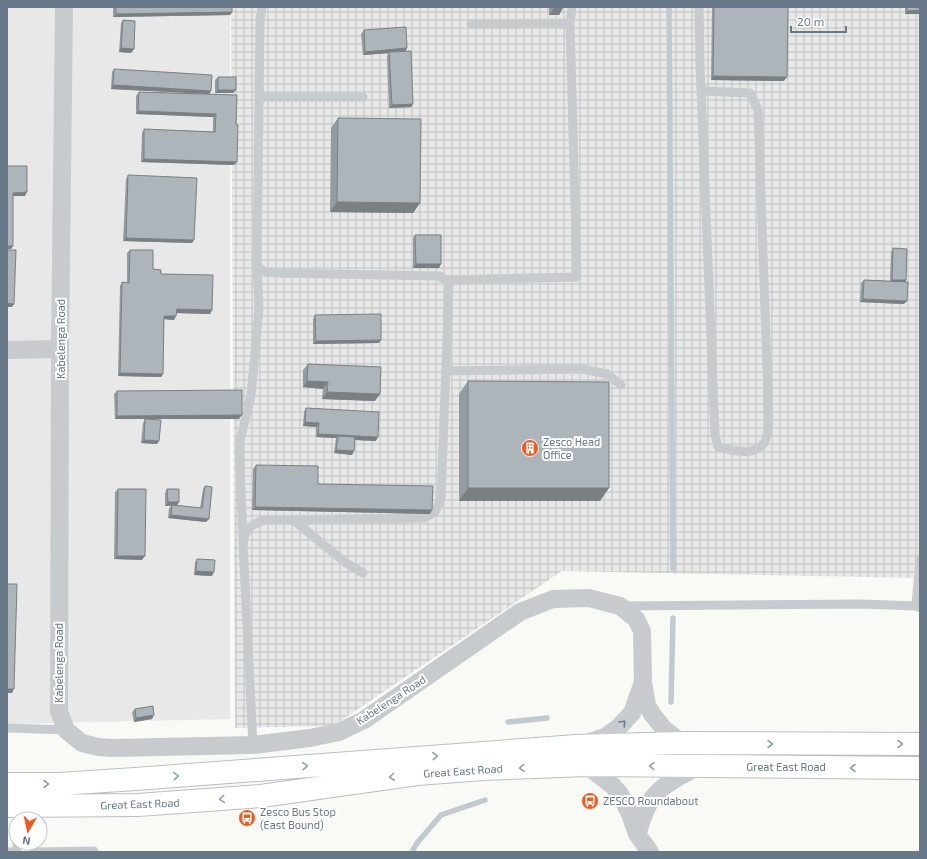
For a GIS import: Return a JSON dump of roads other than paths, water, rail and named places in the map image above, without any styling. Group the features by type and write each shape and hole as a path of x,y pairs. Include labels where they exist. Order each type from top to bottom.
{"main road":[{"name":"Great East Road","path":"7,784 60,784 136,779 576,746 682,743 920,744"},
{"name":"Great East Road","path":"23,808 138,806 261,796 417,774 483,769 586,765 920,768"}],"street":[{"name":"Kabelenga Road","path":"64,7 60,349 59,711 66,730 82,743 98,747 132,749 253,745 310,738 339,732 364,720 520,612 553,599 589,598 620,606 636,619 642,631 643,682 647,705 664,729 682,743"},
{"path":"7,350 60,349"},
{"name":"Kabelenga Road","path":"576,746 605,737 618,728 632,713 643,682"},
{"path":"586,765 613,786 620,794 630,814 637,834 650,852"},
{"path":"637,834 650,802 657,793 668,784 696,767"}],"lane":[{"path":"253,745 239,444 252,396 259,308 257,264 260,20 262,7"},
{"path":"446,280 577,277 570,23 572,7"},
{"path":"699,7 702,91 715,435 718,447 737,451 753,451 764,442 769,424 758,110 750,92 702,91"},
{"path":"471,24 570,23"},
{"path":"259,97 363,97"},
{"path":"243,543 246,531 258,521 424,518 435,512 441,499 449,285 446,280 440,276 277,273 262,271 257,264"},
{"path":"446,371 582,369 607,374 621,385"},
{"path":"292,520 346,563 363,573"},
{"path":"620,606 862,604 918,607 920,559"},
{"path":"7,728 66,730"},
{"path":"7,852 94,852"}],"waterway":[{"path":"669,7 673,569"},
{"path":"671,702 673,618"},
{"path":"508,722 547,718"},
{"path":"412,852 417,843 441,815 485,800"}],"place":[{"name":"Zesco Head Office","path":"530,448"},
{"name":"ZESCO Roundabout","path":"590,801"},
{"name":"Zesco Bus Stop (East Bound)","path":"247,818"}]}
